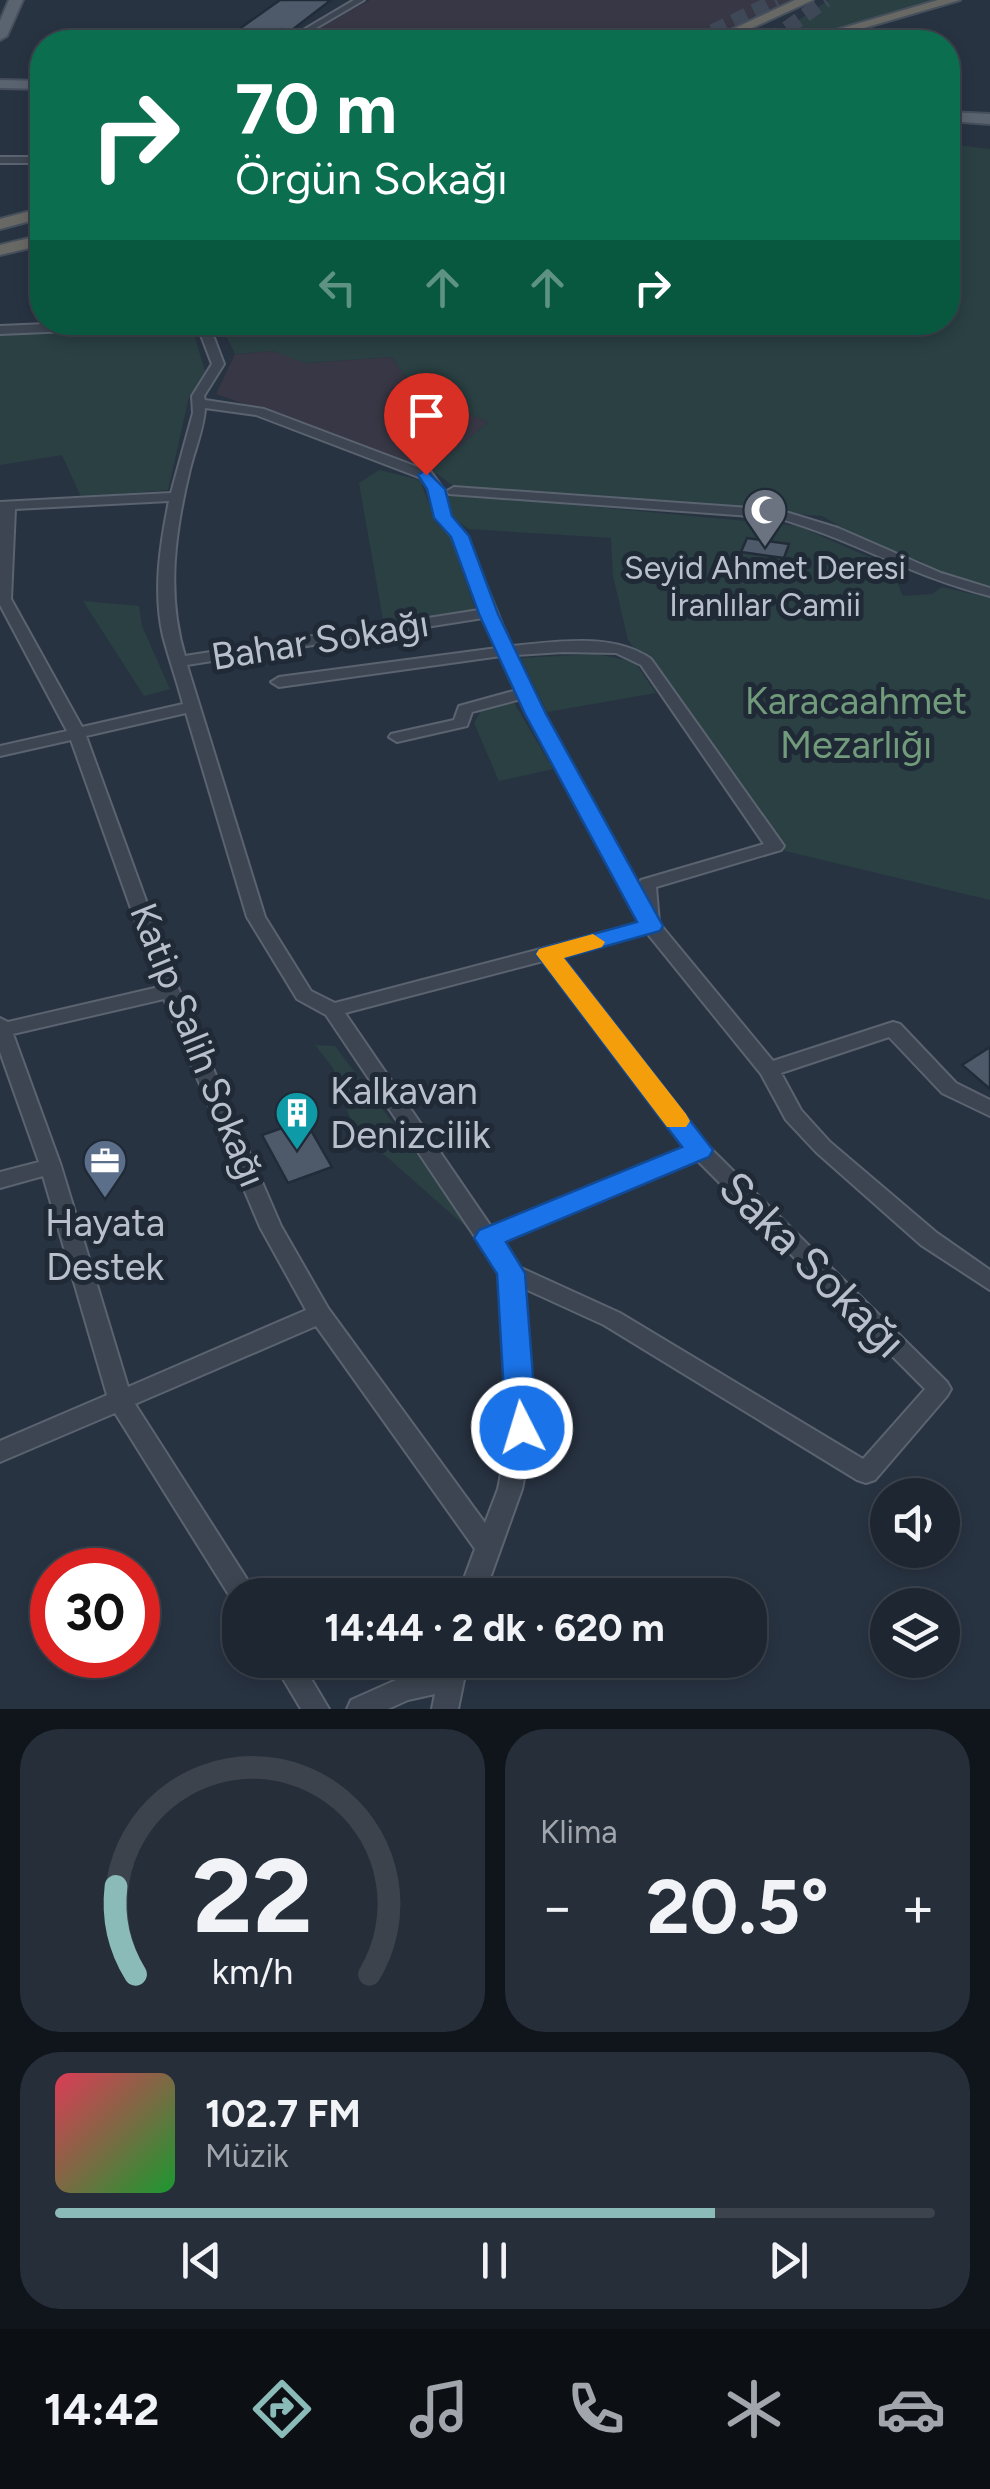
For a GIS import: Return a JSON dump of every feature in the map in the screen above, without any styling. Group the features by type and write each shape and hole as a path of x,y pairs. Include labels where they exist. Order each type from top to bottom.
{"highway":[{"path":"742,30 806,0"},
{"path":"774,30 799,18 821,0"},
{"path":"845,30 953,0"},
{"path":"0,221 30,213"},
{"path":"0,232 30,225"},
{"path":"0,241 30,233"},
{"path":"0,250 30,243"}],"main road":[{"path":"0,36 16,0"},
{"path":"1,85 30,87"},
{"path":"960,121 990,122"}],"street":[{"path":"308,30 360,0"},
{"path":"0,160 30,160"},
{"path":"0,330 30,329"},
{"path":"207,335 218,364 198,403 176,497 163,594 190,707 256,917 304,995 333,1010 511,1273 522,1428 510,1489 476,1578"},
{"name":"Bahar Sokağı","path":"178,662 488,614 460,536 443,518 436,489 426,475 259,412 198,403"},
{"path":"454,491 779,514 804,520 934,578 990,592"},
{"path":"4,506 176,497"},
{"name":"Katip Salih Sokağı","path":"4,506 4,600 76,732 170,990 271,1226 320,1314 487,1545"},
{"path":"488,614 525,693 651,926 768,1070 793,1115 823,1147 929,1239 990,1281"},
{"path":"279,682 506,654 605,647 632,652 646,662 775,846 647,884 651,926"},
{"path":"396,736 461,723 465,709 525,693"},
{"path":"0,751 190,707"},
{"path":"333,1010 651,926"},
{"name":"Saka Sokağı","path":"511,1273 612,1319 866,1473 939,1390 700,1150 548,954"},
{"path":"170,990 1,1028 51,1166 121,1403 232,1578"},
{"path":"768,1070 893,1029 949,1088 990,1109"},
{"path":"488,1238 700,1150"},
{"path":"0,1180 51,1166"},
{"path":"0,1452 320,1314"},
{"path":"296,1678 316,1709"},
{"path":"360,1709 430,1678"},
{"path":"445,1709 450,1678"}],"shaded area":[{"path":"370,0 790,0 732,30 316,30"},
{"path":"273,351 306,363 392,357 416,392 488,422 432,470 216,394 235,354"}],"green space":[{"path":"829,0 941,0 829,30 784,30"},
{"path":"960,145 990,149 990,586 938,574 921,561 877,548 822,516 456,488 432,470 488,422 416,392 392,357 305,363 273,351 235,354 226,335 960,335"},
{"path":"0,334 194,335 205,371 189,397 168,490 81,497 62,455 0,465"},
{"path":"379,470 420,480 436,523 450,537 476,612 384,625 359,483"},
{"name":"Karacaahmet Mezarlığı","path":"447,493 798,526 905,573 897,582 903,596 932,594 942,587 990,598 990,900 785,851 628,640 613,576 611,538 469,529 448,515"},
{"path":"83,601 139,606 142,626 170,689 144,696"},
{"path":"596,654 635,662 656,693 547,712 521,658"},
{"path":"513,701 553,769 499,781 474,723 483,708"},
{"path":"315,1045 335,1046 482,1241 353,1127 333,1068"}],"building":[{"path":"280,0 331,0 292,30 238,30"},
{"name":"Seyid Ahmet Deresi İranlılar Camii","path":"747,538 789,544 784,558 741,552"},
{"path":"990,1047 990,1089 962,1065"},
{"name":"Kalkavan Denizcilik","path":"305,1120 332,1167 288,1183 262,1135"}],"tunnel":[{"path":"716,30 777,0"},
{"path":"785,30 826,0"}],"slow traffic":[{"path":"593,942 548,954 677,1121"}],"place":[{"name":"Seyid Ahmet Deresi İranlılar Camii","path":"765,548"},
{"name":"Kalkavan Denizcilik","path":"297,1151"},
{"name":"Hayata Destek","path":"105,1199"}],"route":[{"path":"426,475 436,489 443,518 460,536 488,614 546,735 651,926 548,954 700,1150 488,1238 511,1273 522,1428"}]}
